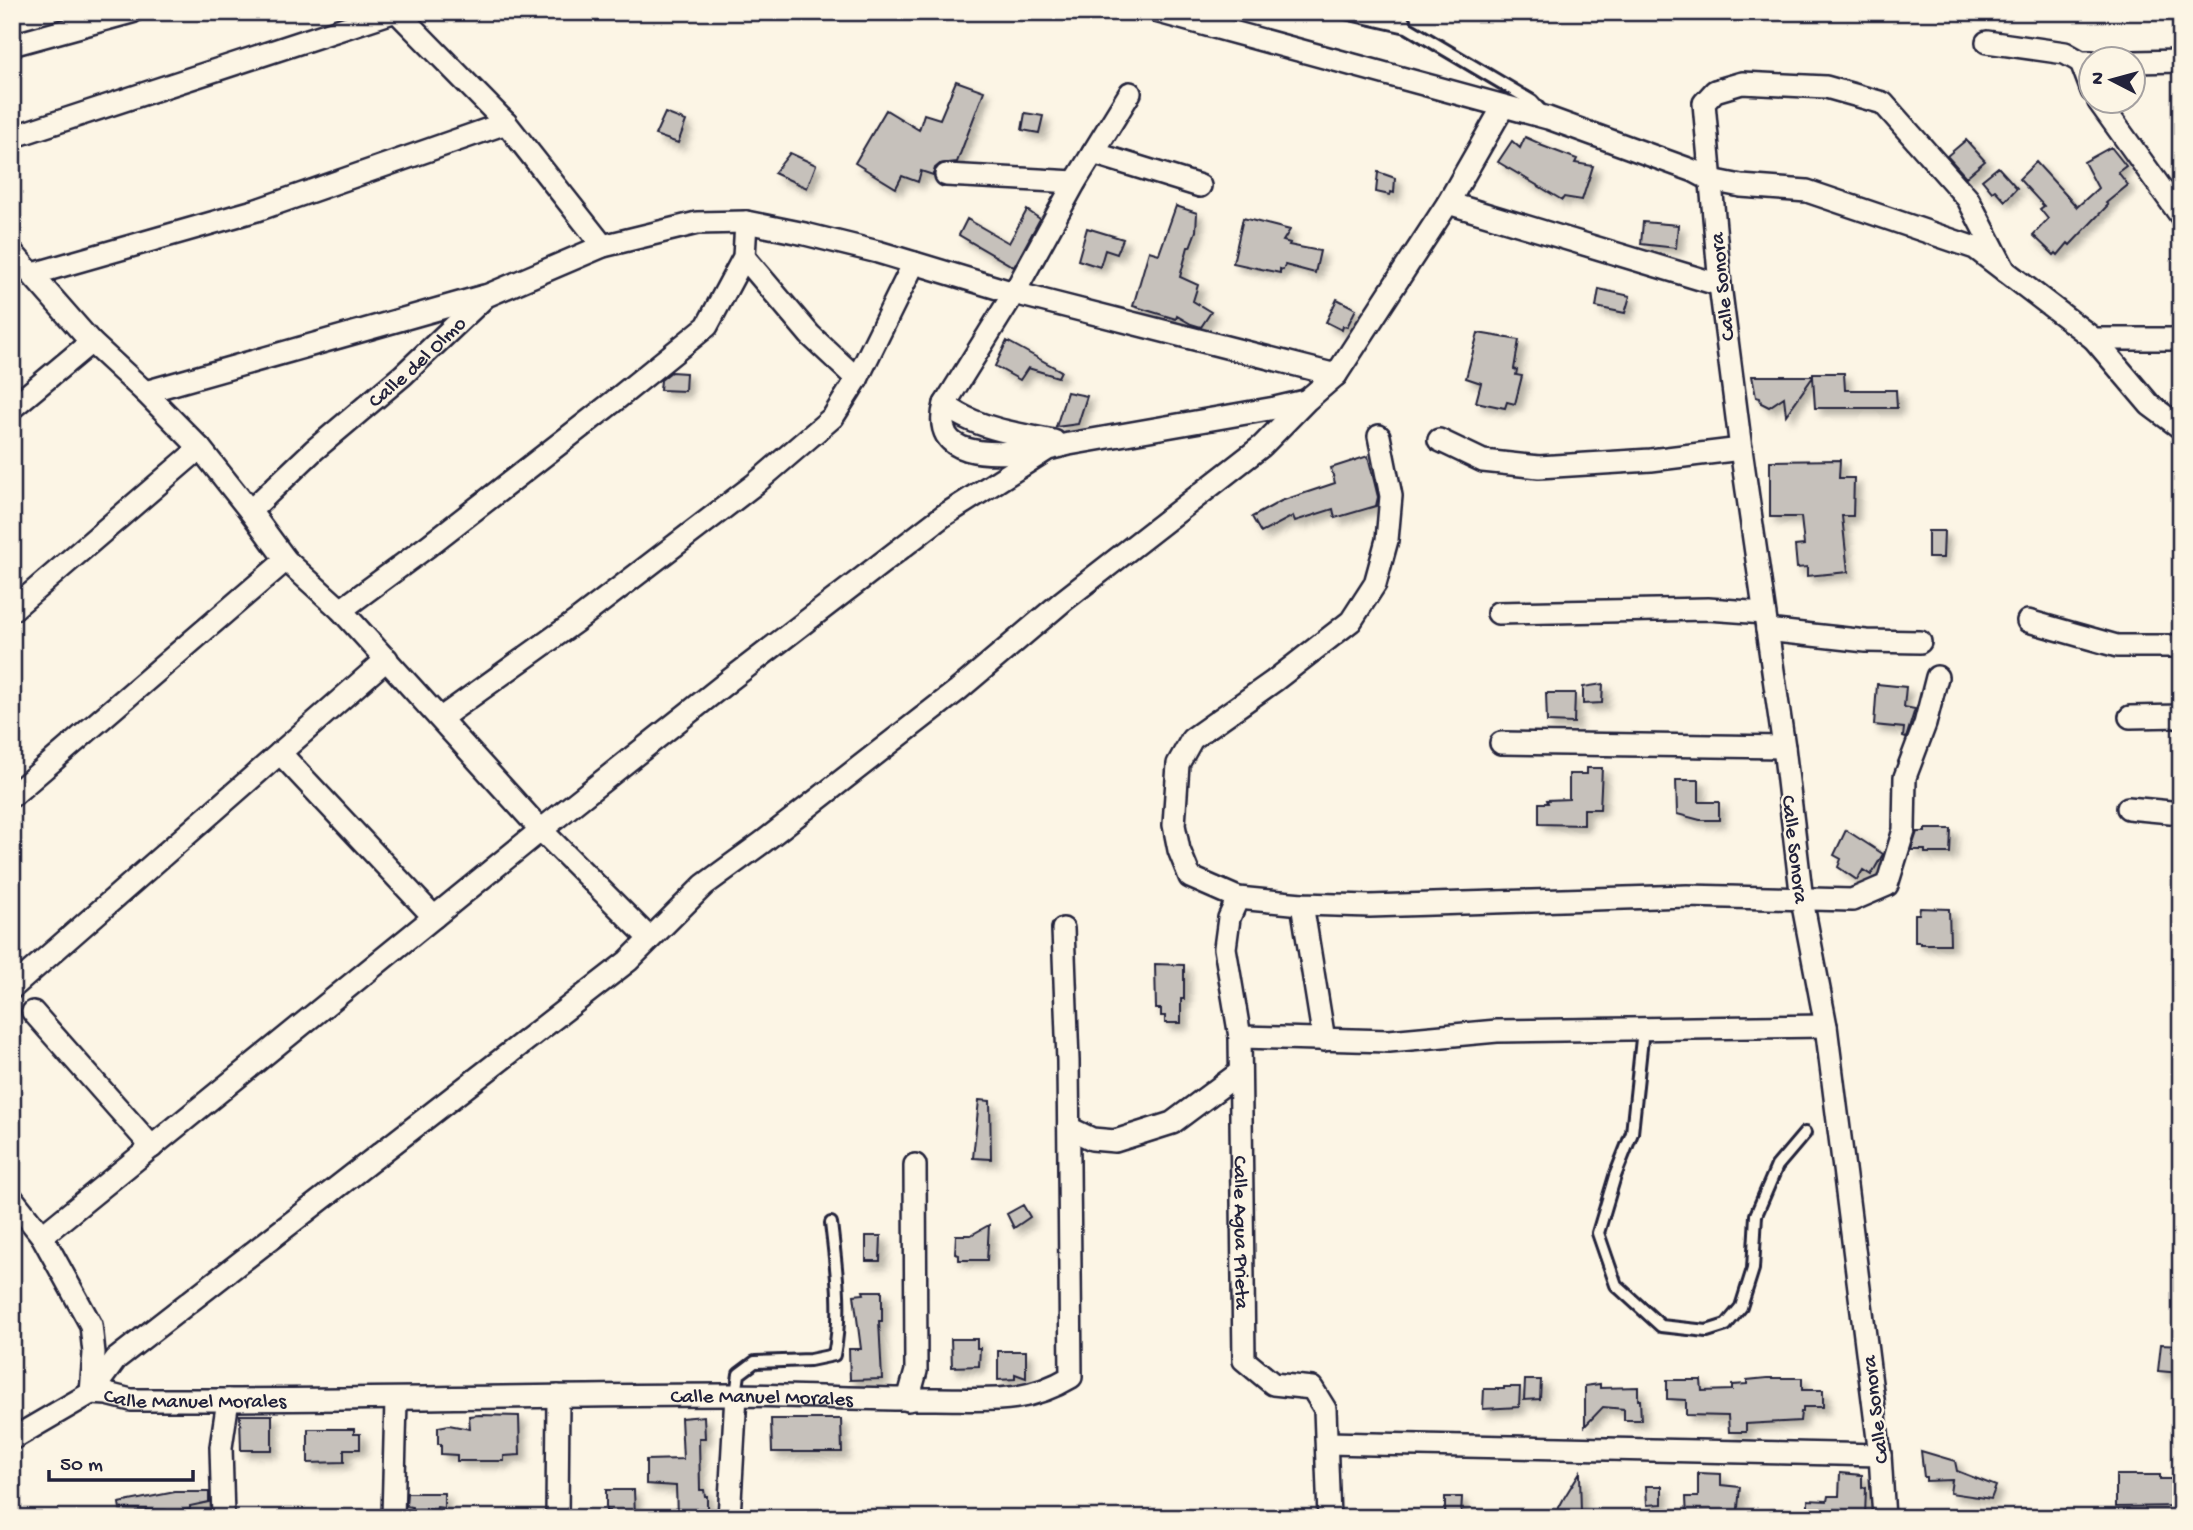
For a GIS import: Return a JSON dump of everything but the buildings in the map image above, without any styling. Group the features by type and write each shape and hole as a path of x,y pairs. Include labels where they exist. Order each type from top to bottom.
{"street":[{"path":"12,45 132,12"},
{"path":"12,138 395,12 506,123 603,246"},
{"path":"1159,12 1548,118 1693,170 1711,180 1741,186 1807,191 1975,248 2094,339 2150,405 2181,428"},
{"path":"1987,42 2065,52 2078,58"},
{"path":"2148,62 2181,61"},
{"name":"Calle Sonora","path":"1884,1518 1880,1455 1826,1026 1802,900 1784,747 1720,285 1704,103 1715,91 1742,83 1826,87 1883,103 1968,199 2005,271"},
{"path":"1130,93 1075,182 1014,293 945,404 941,419 948,438 967,450 983,453 1048,449 1307,400"},
{"path":"90,1392 116,1359 628,961 704,885 764,842 958,691 1063,601 1262,446 1336,375 1448,203 1503,107"},
{"path":"2109,116 2181,216"},
{"path":"33,274 257,210 506,123"},
{"path":"1093,153 1200,186"},
{"path":"946,175 1075,182"},
{"path":"1448,203 1720,285"},
{"path":"341,610 439,538 706,326 744,257 746,222"},
{"name":"Calle del Olmo","path":"250,511 314,450 403,375 485,296 603,246 697,223 746,222 805,234 1014,293 1336,375"},
{"path":"12,253 91,342 200,448 286,560 341,610 541,830 649,938"},
{"path":"744,257 810,335 857,379"},
{"path":"442,718 575,622 755,484 832,417 857,379 914,263"},
{"path":"145,392 485,296"},
{"path":"2094,339 2181,339"},
{"path":"12,408 91,342"},
{"path":"945,404 955,414 982,423 1018,434 1069,444"},
{"path":"1379,436 1391,496 1387,540 1375,584 1351,621 1274,681 1192,739 1178,764 1174,825 1179,850 1189,877 1238,898 1302,904 1370,906 1687,896 1852,900 1887,885 1904,830 1905,778 1925,724 1937,677"},
{"path":"1439,440 1483,461 1539,467 1651,460 1741,449"},
{"path":"12,610 200,448"},
{"path":"42,1236 721,686 943,516 1048,449"},
{"path":"12,796 286,560"},
{"path":"1498,613 1708,609 1866,641 1920,642"},
{"path":"2028,621 2117,646 2181,646"},
{"path":"12,988 387,659"},
{"path":"2130,716 2181,716"},
{"path":"1501,743 1784,747"},
{"path":"280,753 434,917"},
{"path":"2128,808 2181,813"},
{"name":"Calle Agua Prieta","path":"1238,898 1228,918 1225,948 1240,1037 1244,1360 1273,1384 1312,1388 1325,1409 1329,1518"},
{"path":"1302,904 1324,1040"},
{"name":"Calle Manuel Morales","path":"12,1439 90,1392 131,1400 228,1401 736,1395 908,1400 1015,1399 1051,1389 1071,1377 1069,1128 1063,929"},
{"path":"33,1012 152,1147"},
{"path":"1240,1037 1421,1039 1497,1031 1826,1026"},
{"path":"1069,1128 1092,1139 1115,1142 1172,1123 1239,1073"},
{"path":"908,1400 916,1371 915,1165"},
{"path":"12,1198 42,1236 91,1325 94,1353 90,1392"},
{"path":"729,1518 736,1395"},
{"path":"557,1518 558,1396"},
{"path":"393,1518 396,1400"},
{"path":"223,1518 221,1447 228,1401"},
{"path":"1327,1443 1880,1455"}],"lane":[{"path":"1341,12 1407,27 1532,101 1548,118"},
{"path":"1399,12 1407,27"},
{"path":"1643,1029 1632,1133 1615,1176 1598,1233 1616,1285 1661,1326 1707,1331 1726,1325 1741,1307 1753,1269 1756,1215 1777,1166 1805,1133"},
{"path":"736,1395 739,1374 755,1362 810,1360 834,1355 839,1330 837,1271 831,1223"}]}
